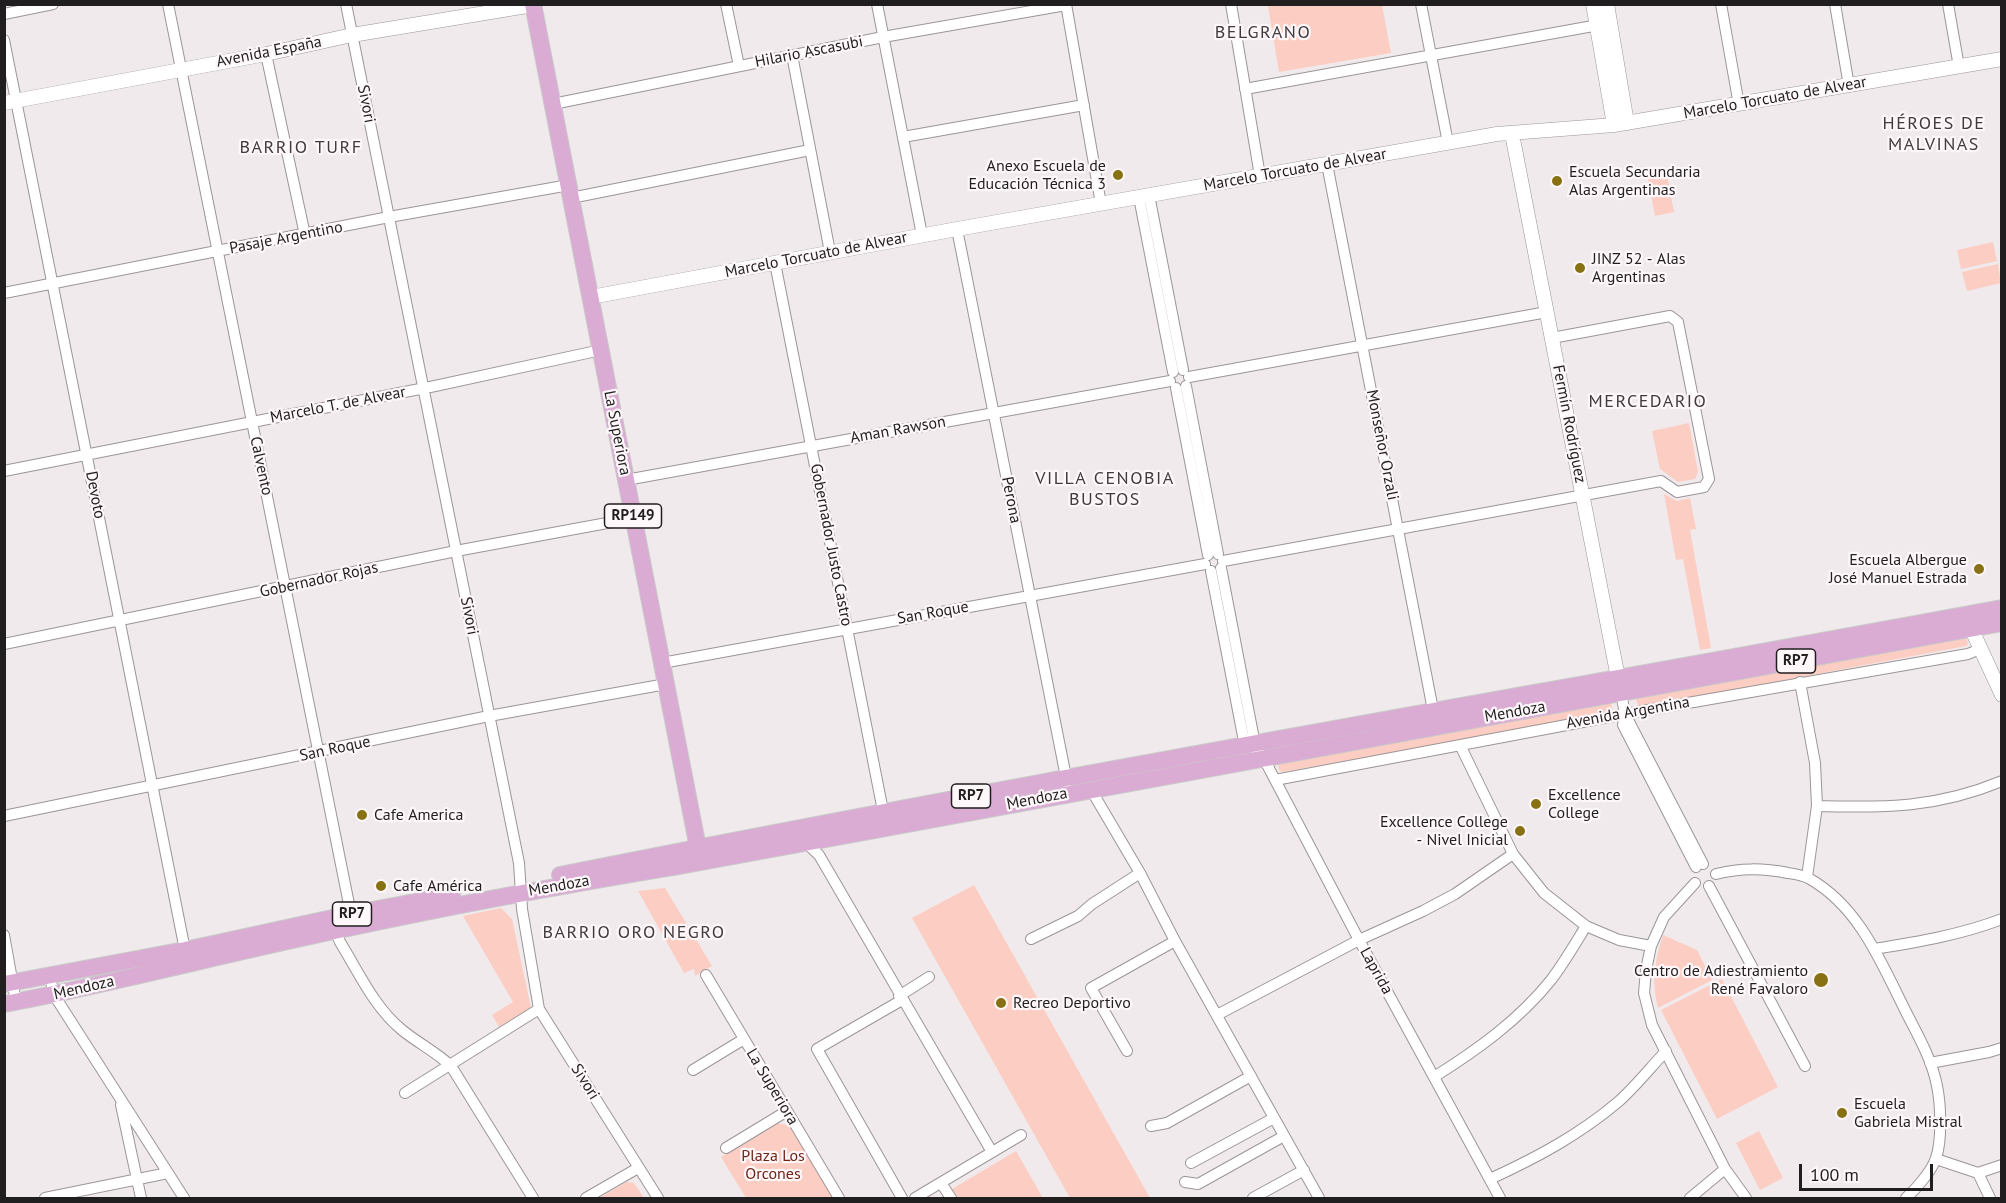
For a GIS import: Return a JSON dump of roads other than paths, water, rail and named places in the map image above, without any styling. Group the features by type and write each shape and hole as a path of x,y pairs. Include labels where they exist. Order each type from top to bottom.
{"main road":[{"name":"La Superiora","path":"533,5 699,854"},
{"name":"Mendoza","path":"1068,780 1094,789 1263,757 1435,719 1969,621 2001,608"},
{"name":"Mendoza","path":"1969,621 2001,623"},
{"name":"Mendoza","path":"699,854 791,830 826,831 885,820 1108,771 1250,744 1435,719"},
{"name":"Mendoza","path":"885,820 1048,797 1068,780"},
{"name":"Mendoza","path":"9,984 699,854 805,842 826,831"},
{"name":"Mendoza","path":"10,1003 335,930 352,920"}],"street":[{"path":"4,14 53,4"},
{"name":"Calvento","path":"168,4 352,920"},
{"name":"Sivori","path":"346,4 519,863 539,1009 658,1198"},
{"path":"726,4 740,66"},
{"path":"877,4 922,235"},
{"path":"1231,4 1260,176"},
{"path":"1421,4 1448,143"},
{"path":"1593,4 1603,24 1620,124"},
{"path":"1603,24 1607,4"},
{"path":"1721,4 1739,105"},
{"path":"1835,4 1849,86"},
{"path":"1948,4 1959,67"},
{"name":"Avenida España","path":"11,102 266,54 352,35 533,5"},
{"path":"1066,5 1101,204"},
{"name":"Hilario Ascasubi","path":"553,104 883,37 1066,5"},
{"path":"1245,89 1603,24"},
{"name":"Devoto","path":"4,40 11,102 53,284 185,950"},
{"path":"266,54 305,235"},
{"path":"792,55 830,252"},
{"name":"Marcelo Torcuato de Alvear","path":"591,297 922,235 1448,143 1512,134 1620,124 2001,59"},
{"path":"903,137 1084,105"},
{"name":"Fermín Rodríguez","path":"1512,134 1625,714 1700,866"},
{"name":"Pasaje Argentino","path":"4,293 389,217 570,191 810,150"},
{"name":"Monseñor Orzali","path":"1327,164 1435,719"},
{"name":"Laprida","path":"1144,196 1214,562 1243,736 1263,757 1359,940 1500,1198"},
{"name":"Perona","path":"957,229 1068,780"},
{"name":"Gobernador Justo Castro","path":"775,263 885,820"},
{"name":"Aman Rawson","path":"626,480 1547,312"},
{"name":"San Roque","path":"662,663 1661,481 1677,492 1704,487 1709,479 1678,322 1670,316 1552,338"},
{"name":"Marcelo T. de Alvear","path":"4,471 423,388 601,350"},
{"name":"Gobernador Rojas","path":"4,644 456,551 634,518"},
{"path":"1969,621 2001,695"},
{"name":"Avenida Argentina","path":"1275,780 1800,682 1968,654 1980,649"},
{"path":"1800,682 1815,763 1817,806 1807,877"},
{"name":"San Roque","path":"4,816 489,716 666,684"},
{"path":"1460,744 1513,854 1544,893 1587,926 1619,940 1651,946"},
{"path":"1108,771 1094,789 1175,941 1319,1198"},
{"path":"1817,806 1898,806 1928,803 1986,788 2001,781"},
{"path":"791,830 819,855 900,998 992,1152"},
{"path":"819,855 826,831"},
{"path":"1217,1016 1359,940 1455,894 1513,854"},
{"path":"1700,866 1712,867 1716,874 1709,886 1702,887 1695,883 1692,876 1700,866"},
{"path":"1716,874 1737,868 1766,868 1807,877 1826,889 1847,909 1874,949 1930,1063 1938,1086 1940,1124 1936,1159 1914,1191 1906,1198"},
{"path":"1031,939 1078,916 1092,904 1140,873"},
{"path":"1695,883 1664,917 1651,946 1644,993 1652,1025 1725,1169 1746,1198"},
{"path":"1709,886 1805,1066"},
{"path":"1874,949 1972,931 2001,919"},
{"path":"1434,1077 1473,1053 1513,1020 1551,980 1587,926"},
{"path":"335,930 379,1005 401,1029 438,1054 451,1066 533,1198"},
{"path":"4,935 10,1003"},
{"path":"1127,1051 1090,988 1175,941"},
{"name":"La Superiora","path":"706,975 839,1198"},
{"path":"50,977 54,994 184,1198"},
{"path":"902,1198 817,1049 900,998 929,977"},
{"path":"405,1093 539,1009"},
{"path":"693,1070 744,1039"},
{"path":"1930,1063 2001,1048"},
{"path":"1490,1179 1535,1158 1582,1130 1620,1100 1666,1051"},
{"path":"1151,1126 1167,1123 1251,1076"},
{"path":"120,1097 141,1198"},
{"path":"726,1148 787,1111"},
{"path":"1191,1162 1274,1118"},
{"path":"915,1198 1021,1135"},
{"path":"1185,1182 1198,1184 1284,1136"},
{"path":"1936,1159 1978,1173 2001,1165"},
{"path":"586,1198 638,1168"},
{"path":"1690,1198 1725,1169"},
{"path":"1253,1198 1304,1170"},
{"path":"45,1198 168,1173"},
{"path":"1978,1173 1990,1198"},
{"path":"941,1183 951,1198"}],"place":[{"name":"Anexo Escuela de Educación Técnica 3","path":"1118,175"},
{"name":"Escuela Secundaria Alas Argentinas","path":"1557,181"},
{"name":"JINZ 52 - Alas Argentinas","path":"1580,268"},
{"name":"Escuela Albergue José Manuel Estrada","path":"1979,569"},
{"name":"Excellence College","path":"1536,804"},
{"name":"Cafe America","path":"362,815"},
{"name":"Excellence College - Nivel Inicial","path":"1520,831"},
{"name":"Cafe América","path":"381,886"},
{"name":"Centro de Adiestramiento René Favaloro","path":"1821,980"},
{"name":"Recreo Deportivo","path":"1001,1003"},
{"name":"Escuela Gabriela Mistral","path":"1842,1113"}],"district":[{"name":"BELGRANO","path":"1263,33"},
{"name":"HÉROES DE MALVINAS","path":"1934,134"},
{"name":"BARRIO TURF","path":"301,148"},
{"name":"MERCEDARIO","path":"1648,402"},
{"name":"VILLA CENOBIA BUSTOS","path":"1105,489"},
{"name":"BARRIO ORO NEGRO","path":"634,933"}],"park label":[{"name":"Plaza Los Orcones","path":"773,1165"}]}
